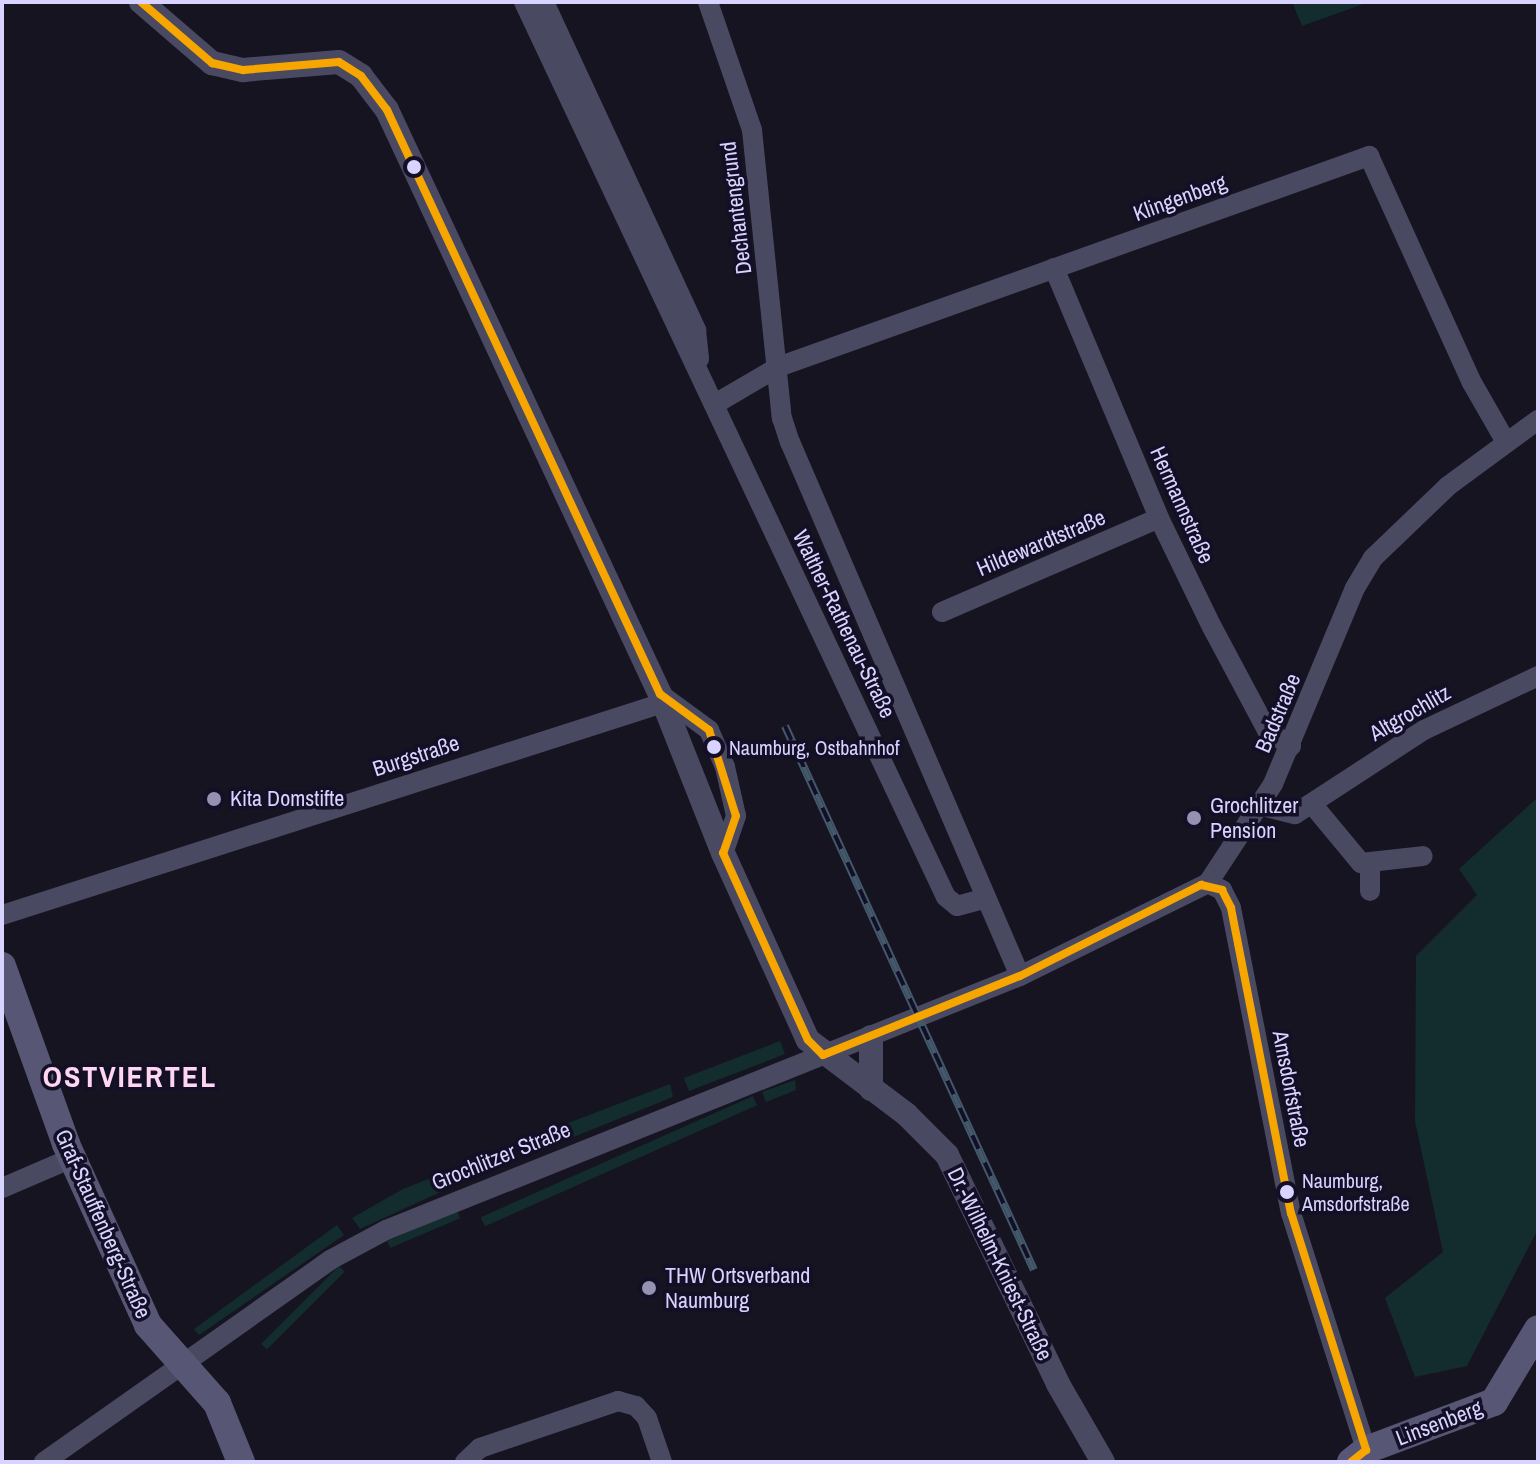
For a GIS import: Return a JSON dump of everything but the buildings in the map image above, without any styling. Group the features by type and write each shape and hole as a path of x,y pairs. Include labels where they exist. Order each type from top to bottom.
{"main road":[{"name":"Graf-Stauffenberg-Straße","path":"2,966 72,1158 171,1353 217,1403 241,1462"},
{"name":"Linsenberg","path":"1358,1456 1494,1402 1538,1329"}],"street":[{"name":"Dr.-Wilhelm-Kniest-Straße","path":"141,2 212,63 230,70 321,60 339,62 361,76 387,110 661,698 723,853 808,1040 823,1055 924,1129 947,1155 1046,1360 1103,1462"},
{"name":"Walther-Rathenau-Straße","path":"524,2 946,897 957,906 986,898"},
{"name":"Walther-Rathenau-Straße","path":"544,2 696,330 701,375"},
{"name":"Dechantengrund","path":"708,2 752,130 778,367 790,442 1020,976"},
{"name":"Klingenberg","path":"715,404 778,367 1369,156 1471,381 1506,442"},
{"name":"Hermannstraße","path":"1054,268 1159,518 1259,717 1274,736 1291,746"},
{"name":"Badstraße","path":"1020,976 1208,883 1262,806 1291,746 1355,588 1373,558 1448,486 1538,420"},
{"name":"Hildewardtstraße","path":"942,612 1159,518"},
{"name":"Altgrochlitz","path":"1262,806 1295,814 1424,730 1538,676"},
{"name":"Burgstraße","path":"2,915 661,698"},
{"path":"1312,804 1348,853 1370,866 1423,856"},
{"path":"1370,866 1370,891"},
{"name":"Amsdorfstraße","path":"1208,883 1222,890 1231,908 1291,1213 1358,1456"},
{"name":"Grochlitzer Straße","path":"44,1462 171,1353 386,1230 1020,976"},
{"path":"871,1037 871,1089"},
{"path":"2,1188 72,1158"},
{"path":"465,1462 480,1448 618,1401 636,1406 647,1418 662,1462"}],"green space":[{"path":"1292,2 1369,2 1302,26"},
{"path":"1538,797 1538,1229 1467,1366 1415,1377 1385,1298 1443,1252 1415,1121 1416,956 1477,895 1459,869"},
{"path":"780,1041 785,1054 689,1091 684,1078"},
{"path":"795,1080 796,1090 766,1102 762,1092"},
{"path":"670,1084 673,1097 556,1144 550,1130"},
{"path":"753,1096 757,1105 485,1226 481,1217"},
{"path":"489,1155 493,1168 360,1229 352,1218 403,1189"},
{"path":"457,1211 460,1218 390,1248 387,1241"},
{"path":"337,1225 344,1235 199,1335 194,1329"},
{"path":"339,1266 345,1272 267,1349 261,1344"}],"railway":[{"path":"785,726 1034,1270"}],"transit line":[{"path":"141,2 212,63 243,70 339,62 361,76 387,110 660,694 709,730 736,816 723,853 808,1040 823,1055 1020,976 1201,885 1222,890 1231,908 1291,1213 1366,1450 1351,1462"}],"place":[{"name":"Naumburg, Ostbahnhof","path":"714,747"},
{"name":"Kita Domstifte","path":"214,799"},
{"name":"Grochlitzer Pension","path":"1194,818"},
{"name":"Naumburg, Amsdorfstraße","path":"1287,1192"},
{"name":"THW Ortsverband Naumburg","path":"649,1288"}],"district":[{"name":"OSTVIERTEL","path":"130,1076"}]}
